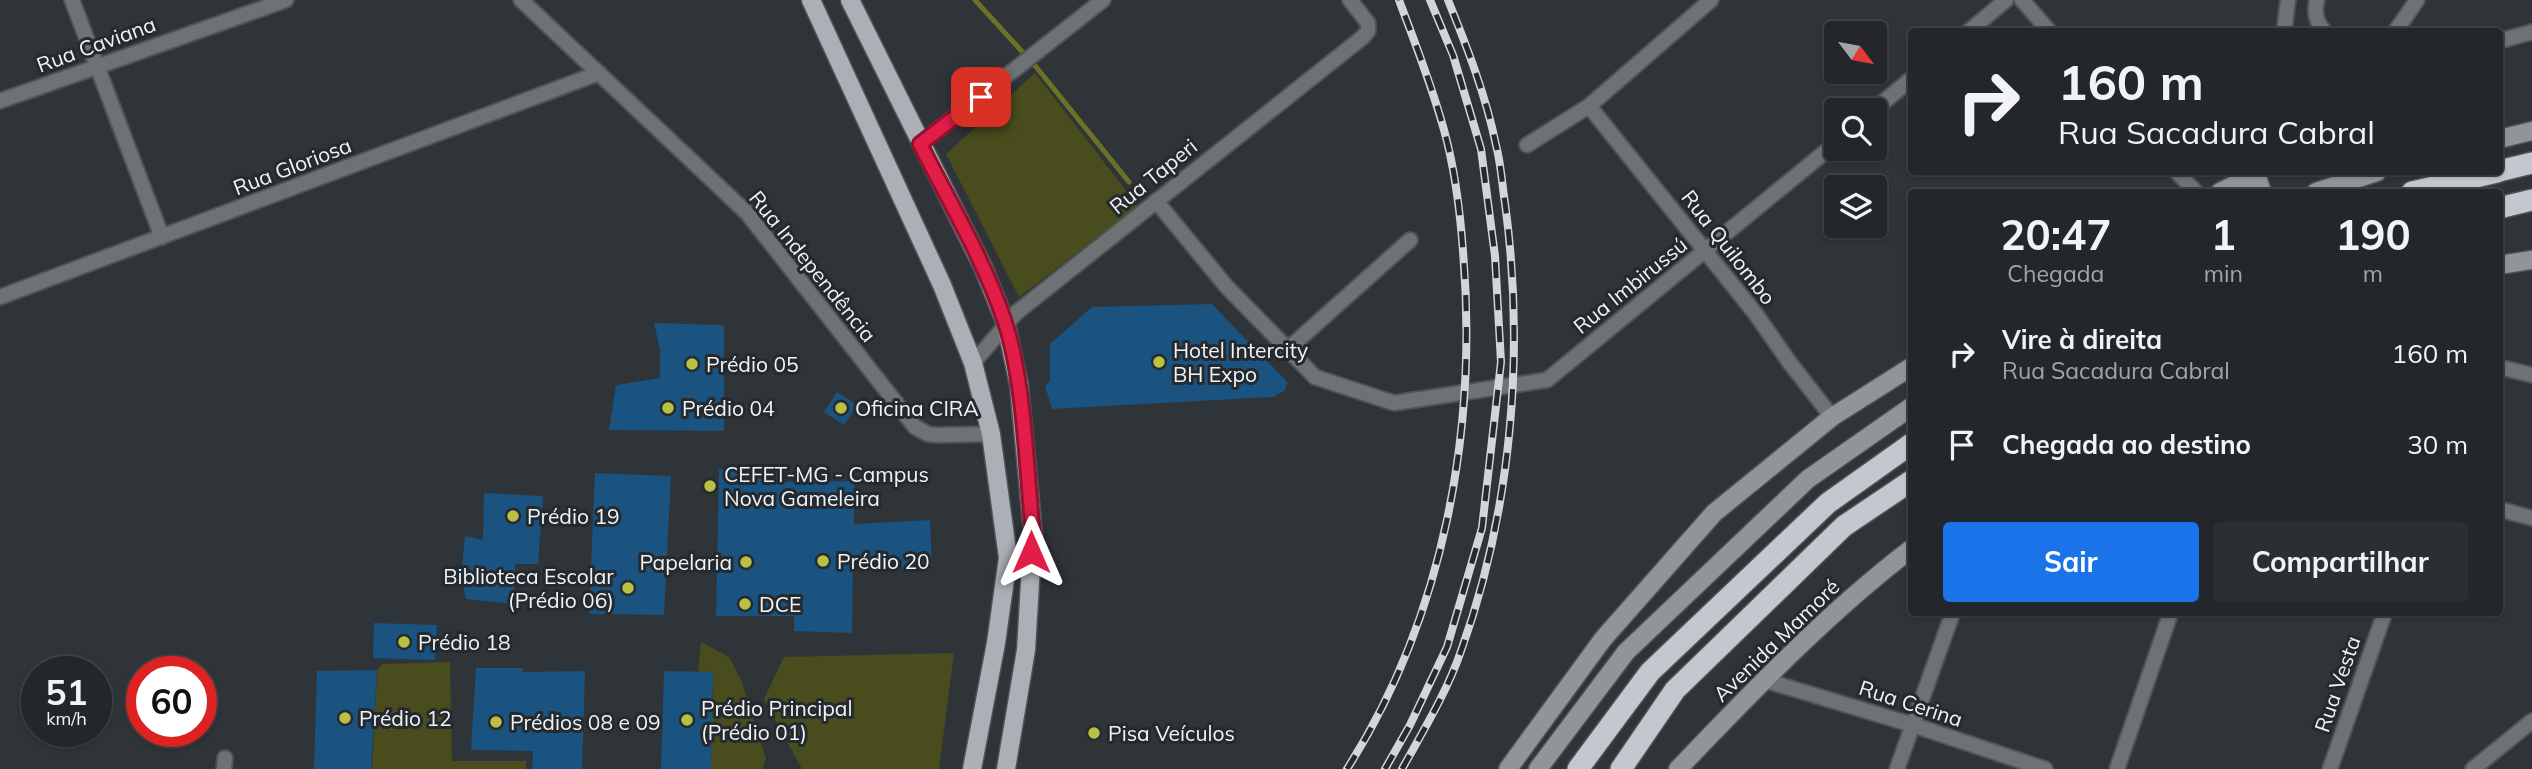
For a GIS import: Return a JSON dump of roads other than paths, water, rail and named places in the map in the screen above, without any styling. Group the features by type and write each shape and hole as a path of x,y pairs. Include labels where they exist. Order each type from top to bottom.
{"highway":[{"path":"2503,170 2532,163"},
{"path":"2424,189 2482,175"},
{"path":"2503,207 2532,200"},
{"path":"1578,769 1650,672 1828,503 1908,446"},
{"path":"1621,769 1675,690 1844,526 1908,483"}],"main road":[{"path":"811,0 942,285 973,363 991,434 1009,558 972,769"},
{"path":"850,0 984,267 1006,324 1019,385 1033,533 1026,650 1006,769"}],"street":[{"path":"72,0 162,237"},
{"name":"Rua Caviana","path":"0,101 286,0"},
{"name":"Rua Independência","path":"521,0 747,213 915,427 936,435 991,434"},
{"path":"920,144 1103,0"},
{"name":"Rua Taperi","path":"973,363 1016,313 1368,31 1368,23 1350,0"},
{"path":"1527,145 1589,106 1711,0"},
{"path":"1973,28 2006,0"},
{"path":"2022,0 2046,28"},
{"path":"2284,28 2288,0"},
{"path":"2317,0 2315,9 2321,28"},
{"path":"2398,28 2417,0"},
{"path":"2503,40 2532,32"},
{"name":"Rua Gloriosa","path":"0,298 599,73"},
{"path":"1887,99 1908,82"},
{"name":"Rua Quilombo","path":"1589,106 1706,252 1832,417"},
{"path":"2503,138 2532,131"},
{"name":"Rua Imbirussú","path":"1288,349 1315,377 1394,404 1547,380 1706,252 1824,152"},
{"path":"2180,175 2193,189"},
{"path":"2226,189 2252,175"},
{"path":"2325,189 2368,175"},
{"path":"1156,201 1226,286 1288,349 1410,240"},
{"path":"2503,264 2532,260"},
{"path":"2503,368 2532,375"},
{"path":"1508,769 1603,639 1714,513 1832,417 1908,369"},
{"path":"1538,769 1626,652 1808,479 1908,409"},
{"path":"2503,510 2532,518"},
{"name":"Avenida Mamoré","path":"1678,769 1764,680 1880,573 1908,551"},
{"path":"1897,769 1952,616"},
{"path":"2117,769 2170,616"},
{"name":"Rua Vesta","path":"2330,769 2384,616"},
{"name":"Rua Cerina","path":"1764,680 2045,769"},
{"path":"2473,769 2532,721"}],"waterway":[{"path":"975,0 1037,68 1129,182"}],"railway":[{"path":"1347,769 1380,710 1408,649 1430,585 1447,520 1465,386 1463,251 1454,175 1434,97 1399,0"},
{"path":"1385,769 1410,725 1447,647 1482,528 1501,362 1495,256 1481,149 1453,55 1430,0"},
{"path":"1402,769 1434,711 1461,651 1492,542 1510,429 1514,315 1511,259 1499,159 1481,90 1448,0"}],"place":[{"name":"Hotel Intercity BH Expo","path":"1159,362"},
{"name":"Prédio 05","path":"692,364"},
{"name":"Prédio 04","path":"668,408"},
{"name":"Oficina CIRA","path":"841,408"},
{"name":"CEFET-MG - Campus Nova Gameleira","path":"710,486"},
{"name":"Prédio 19","path":"513,516"},
{"name":"Prédio 20","path":"823,561"},
{"name":"Papelaria","path":"746,562"},
{"name":"Biblioteca Escolar (Prédio 06)","path":"628,588"},
{"name":"DCE","path":"745,604"},
{"name":"Prédio 18","path":"404,642"},
{"name":"Prédio 12","path":"345,718"},
{"name":"Prédio Principal (Prédio 01)","path":"687,720"},
{"name":"Prédios 08 e 09","path":"496,722"},
{"name":"Pisa Veículos","path":"1094,733"}]}
